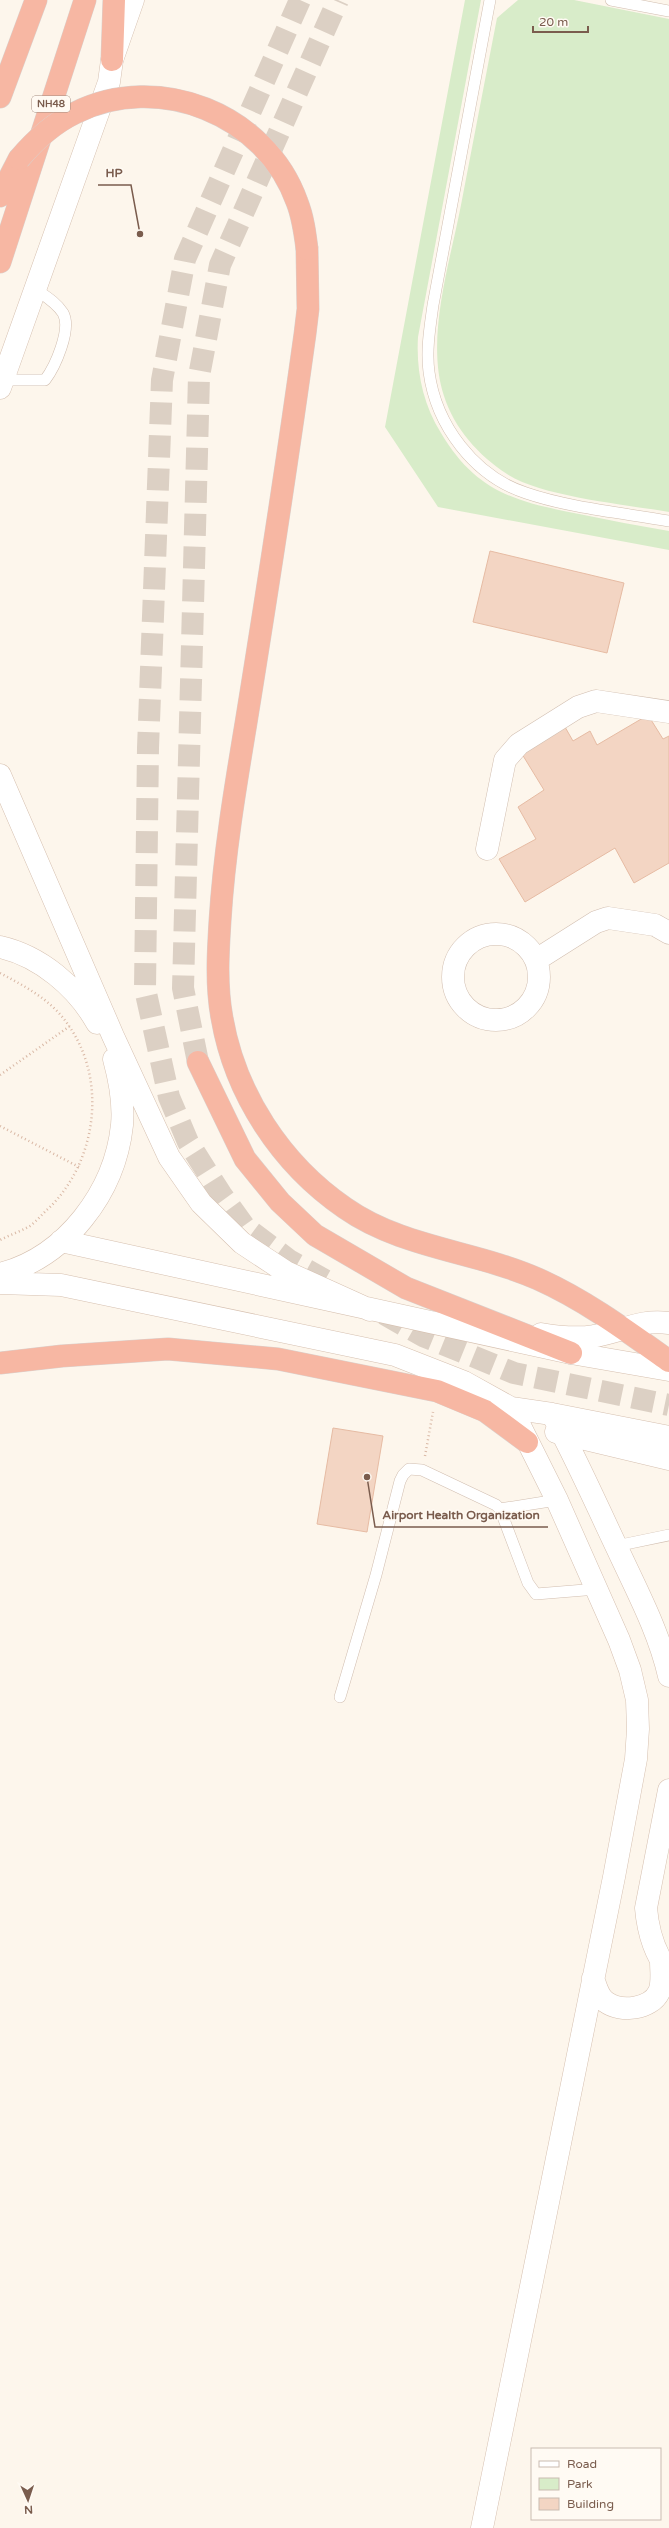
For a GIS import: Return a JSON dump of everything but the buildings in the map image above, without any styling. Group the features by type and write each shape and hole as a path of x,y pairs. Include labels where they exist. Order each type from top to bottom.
{"highway":[{"path":"0,97 36,0"},
{"name":"NH48","path":"0,262 85,0"},
{"path":"112,60 114,0"},
{"path":"0,196 19,159 49,129 75,113 122,98 146,97 194,104 217,113 257,141 274,159 295,196 304,225 307,249 308,309 284,486 222,881 218,979 222,1018 231,1056 245,1092 264,1125 288,1157 315,1184 345,1208 379,1228 537,1278 592,1307 669,1361"},
{"path":"198,1062 245,1159 280,1202 316,1235 406,1288 515,1330 571,1354"},
{"path":"0,1363 62,1356 168,1349 278,1359 437,1391 485,1411 527,1442"}],"main road":[{"path":"1,384 109,82 112,60 133,0"},
{"path":"487,849 505,760 519,744 578,707 596,701 607,701 669,712"},
{"path":"0,775 110,1029 169,1157 201,1203 242,1242 286,1272 370,1310"},
{"path":"536,960 596,922 608,918 620,918 655,925 669,933"},
{"path":"0,940 55,974 70,988 93,1014 106,1039 114,1059 122,1103 118,1147 103,1189 77,1225 61,1241 30,1261 0,1274"},
{"path":"0,946 31,959"},
{"path":"61,1241 571,1354 669,1370"},
{"path":"0,1283 61,1285 395,1355 464,1382 514,1414 563,1434 669,1459"},
{"path":"515,1330 564,1338 594,1336 652,1321 669,1323"},
{"path":"514,1414 552,1414 669,1437"},
{"path":"482,2528 631,1788 638,1729 637,1700 630,1670 597,1589 557,1500 514,1414"},
{"path":"552,1414 584,1473 651,1621 664,1654 669,1676"},
{"path":"593,1978 598,1992 606,2003 620,2007 645,2005 655,1999 660,1991 665,1967 648,1926 646,1908 669,1790"}],"lane":[{"path":"490,0 433,305 428,352 433,393 450,432 463,449 483,468 508,486 552,500 669,521"},
{"path":"611,0 669,12"},
{"path":"1,384 45,380 53,370 65,335 64,314 53,301 35,289"},
{"path":"340,1697 376,1575 402,1475 410,1469 422,1470 490,1502 500,1509 528,1583 536,1594 597,1589"},
{"path":"500,1509 557,1500"},
{"path":"616,1546 669,1535"}],"path":[{"path":"0,972 38,994 70,1026 86,1061 93,1096 91,1135 79,1167 60,1198 31,1225 0,1240"},
{"path":"0,1075 70,1026"},
{"path":"0,1126 79,1167"},
{"path":"422,1470 437,1391"}],"green space":[{"path":"465,0 481,0 418,337 418,362 425,399 435,422 454,453 468,469 483,481 517,499 536,505 669,531 669,550 438,507 385,427"},
{"path":"518,0 574,0 669,19 669,512 585,499 541,489 522,482 497,467 477,450 454,419 444,396 439,374 437,350 441,300 497,18"}],"tunnel":[{"path":"300,0 185,259 162,380 148,748 145,989 169,1097 188,1142 221,1194 245,1227 289,1260 325,1280"},
{"path":"198,1062 183,988 199,376 220,265 338,0"},
{"path":"384,1314 423,1336 514,1373 669,1405"}],"place":[{"name":"HP","path":"140,234"},
{"name":"Airport Health Organization","path":"367,1477"}]}
